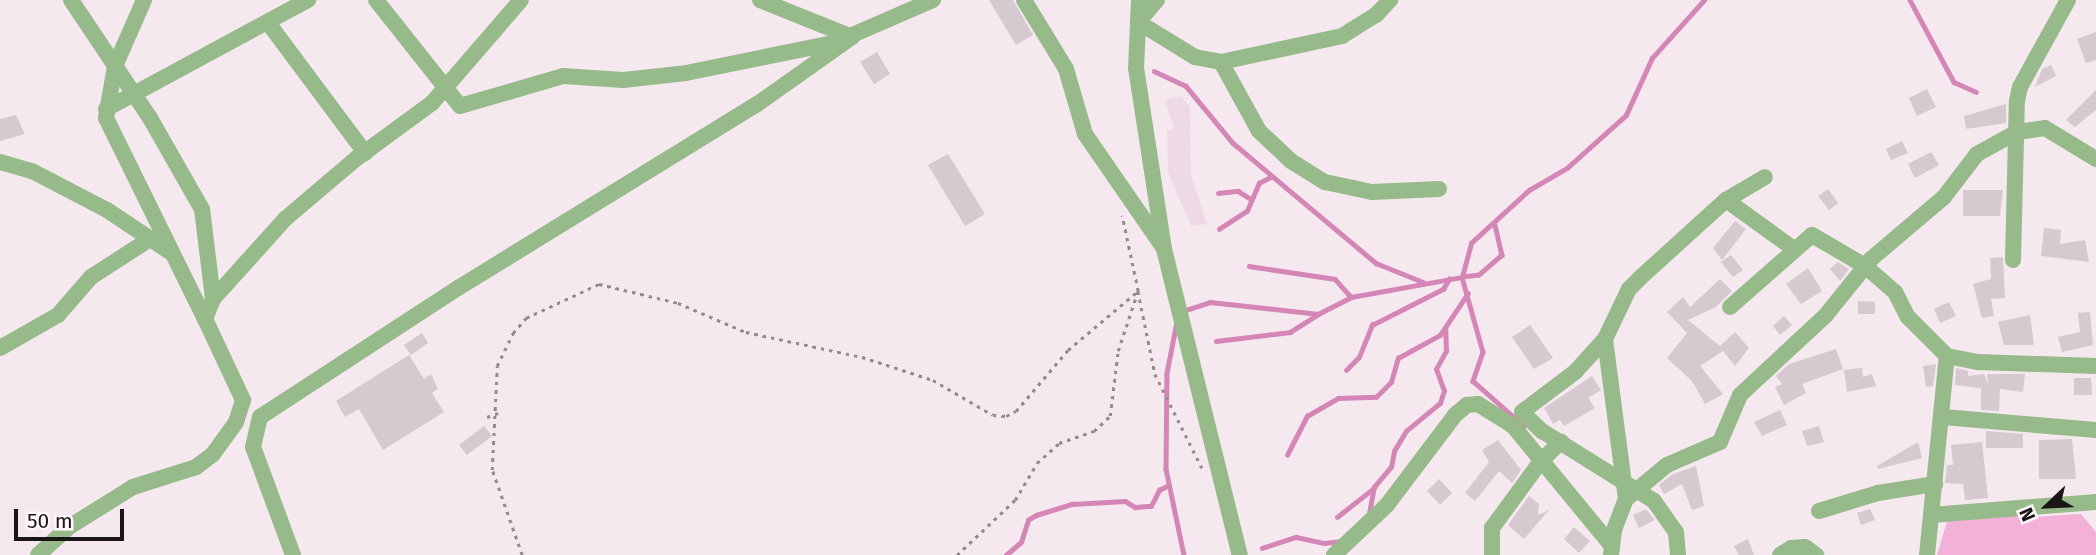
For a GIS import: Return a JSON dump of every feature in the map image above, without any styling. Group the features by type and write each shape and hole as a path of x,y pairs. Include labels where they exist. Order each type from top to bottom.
{"street":[{"path":"71,0 133,94 202,209 213,299"},
{"path":"38,555 69,527 133,488 196,467 213,454 236,422 243,400 107,124 106,109 115,66 144,0"},
{"path":"106,109 269,24 308,0"},
{"path":"376,0 460,106 551,78 624,80 686,73 852,37"},
{"path":"205,319 213,299 285,219 365,153 432,103 521,0"},
{"path":"760,0 852,37"},
{"path":"293,555 253,447 260,417 435,302 756,105 852,37 933,0"},
{"path":"1024,0 1055,45 1085,134 1164,249"},
{"path":"1139,0 1136,68 1164,249 1240,555"},
{"path":"1138,22 1157,0"},
{"path":"1138,22 1195,57 1221,62 1342,36 1376,15 1390,0"},
{"path":"2013,260 2020,87 2068,0"},
{"path":"269,24 365,153"},
{"path":"1221,62 1259,131 1291,161 1325,182 1372,192 1439,189"},
{"path":"1611,550 1631,495 1667,465 1720,442 1740,396 1826,315 1865,266 1944,197 1978,154 2017,132 2045,128 2096,159"},
{"path":"0,162 32,171 107,210 173,254"},
{"path":"1678,555 1676,532 1654,501 1631,495 1621,481 1561,442 1522,412 1575,372 1605,339 1629,289 1726,200 1765,177"},
{"path":"1726,200 1794,249"},
{"path":"1730,307 1794,249 1812,235 1819,236 1865,266 1895,292 1908,317 1947,356 1979,362 2096,366"},
{"path":"0,348 58,315 91,277 150,239"},
{"path":"1605,339 1621,481"},
{"path":"1927,555 1947,356"},
{"path":"1335,555 1365,530 1467,405 1478,404 1500,415 1541,461 1611,550"},
{"path":"1942,416 2096,430"},
{"path":"1492,555 1492,528 1541,461 1561,442"},
{"path":"1818,511 1878,493 1935,484"},
{"path":"1931,515 2096,502"},
{"path":"1780,555 1791,548 1805,547 1816,555"}],"path":[{"path":"1118,205 1155,374 1207,478"},
{"path":"522,555 498,499 492,470 498,413 497,366 513,333 527,318 599,284 678,303 746,332 862,357 933,380 993,415 1006,416 1016,411 1068,350 1138,291"},
{"path":"957,555 1015,500 1037,463 1059,443 1094,431 1110,416 1118,351 1138,291"},
{"path":"487,417 498,413"}],"shaded area":[{"path":"1181,96 1190,107 1191,175 1207,224 1191,226 1168,172 1167,131 1174,128 1165,100"},
{"path":"2026,503 2032,517 2081,514 2096,532 2096,555 1937,555 1951,509"}],"building":[{"path":"989,0 1013,0 1033,35 1016,45"},
{"path":"2096,32 2096,60 2086,63 2077,39"},
{"path":"877,52 890,74 874,84 860,62"},
{"path":"2051,65 2056,76 2035,87 2042,69"},
{"path":"1927,89 1936,107 1917,116 1909,98"},
{"path":"2096,90 2096,110 2075,127 2066,120"},
{"path":"2006,104 2006,123 1966,129 1964,116"},
{"path":"16,115 25,134 0,141 0,119"},
{"path":"1902,141 1908,153 1891,160 1886,149"},
{"path":"1931,152 1939,165 1915,178 1908,164"},
{"path":"948,154 985,214 965,226 928,165"},
{"path":"1828,189 1838,203 1829,210 1818,196"},
{"path":"1963,190 2003,190 2000,216 1963,216"},
{"path":"1735,221 1746,229 1722,260 1713,248"},
{"path":"2044,228 2061,230 2060,244 2085,240 2089,262 2041,256"},
{"path":"1731,255 1743,270 1733,277 1721,262"},
{"path":"2003,257 2005,298 1991,299 1994,316 1982,318 1973,284 1991,279 1990,258"},
{"path":"1838,262 1849,269 1840,281 1830,269"},
{"path":"1808,268 1822,291 1801,304 1786,284"},
{"path":"1720,279 1732,291 1716,307 1688,320 1720,346 1735,332 1749,348 1735,366 1723,351 1700,366 1723,394 1705,404 1692,381 1667,358 1687,333 1667,312 1683,297 1690,307"},
{"path":"1858,301 1875,302 1875,314 1858,314"},
{"path":"1949,302 1956,316 1940,323 1934,309"},
{"path":"2090,312 2093,345 2062,352 2058,337 2080,332 2078,313"},
{"path":"2030,315 2034,345 2004,345 1998,322"},
{"path":"1784,316 1792,325 1780,335 1773,326"},
{"path":"1530,325 1553,358 1534,369 1512,337"},
{"path":"422,333 428,343 411,355 404,345"},
{"path":"1836,349 1843,369 1802,384 1806,393 1784,405 1775,387 1782,384 1776,376 1789,364"},
{"path":"409,355 424,379 431,374 438,389 432,393 444,412 383,450 359,409 345,417 336,401"},
{"path":"1936,364 1933,386 1926,387 1923,366"},
{"path":"1862,368 1863,377 1872,374 1876,386 1847,392 1844,370"},
{"path":"1956,368 1968,371 1968,376 1984,374 1988,384 1987,374 2025,374 2023,392 2000,389 1999,411 1981,410 1981,388 1955,385"},
{"path":"1592,376 1601,390 1588,398 1595,408 1564,426 1560,420 1553,424 1544,408"},
{"path":"2074,378 2091,378 2092,395 2074,395"},
{"path":"1780,410 1787,425 1762,436 1754,422"},
{"path":"484,426 492,436 467,455 459,445"},
{"path":"1819,426 1824,442 1807,446 1802,431"},
{"path":"1986,431 2023,434 2023,448 1986,448"},
{"path":"2072,439 2076,479 2039,479 2039,440"},
{"path":"1498,440 1521,470 1512,483 1499,471 1475,501 1465,493 1489,462 1482,450"},
{"path":"1918,442 1922,458 1878,469 1877,466"},
{"path":"1982,442 1988,498 1965,500 1963,484 1945,483 1947,465 1953,465 1951,445"},
{"path":"1696,466 1704,506 1692,510 1682,484 1664,494 1659,485 1673,474"},
{"path":"1439,479 1452,493 1440,505 1427,491"},
{"path":"1529,496 1539,504 1538,515 1549,510 1524,539 1508,525"},
{"path":"1646,509 1655,520 1639,528 1633,515"},
{"path":"1870,509 1875,520 1861,525 1857,513"},
{"path":"1574,527 1590,541 1579,553 1564,539"},
{"path":"1748,539 1754,555 1739,555 1734,546"}],"waterway":[{"path":"1183,311 1210,302 1318,314 1351,297 1462,277 1471,243 1529,190 1567,168 1626,115 1652,58 1704,0"},
{"path":"1910,0 1954,82 1976,92"},
{"path":"1154,71 1186,86 1233,143 1376,263 1423,282"},
{"path":"1219,229 1247,211 1259,183 1271,177"},
{"path":"1218,193 1238,191 1251,199"},
{"path":"1495,225 1502,255 1479,275 1462,277 1483,352 1473,381 1524,426"},
{"path":"1249,266 1335,279 1351,297"},
{"path":"1346,370 1359,357 1372,325 1443,289 1449,279"},
{"path":"1287,455 1307,416 1338,398 1376,397 1391,382 1398,358 1440,335 1468,293"},
{"path":"1216,341 1290,332 1317,315"},
{"path":"1177,322 1167,373 1166,469 1184,555"},
{"path":"1369,514 1374,487 1391,467 1394,451 1406,431 1440,403 1444,391 1436,369 1446,351 1445,328"},
{"path":"1006,555 1021,542 1028,520 1036,515 1072,504 1125,501 1135,507 1151,506 1159,490 1169,485"},
{"path":"1337,517 1374,488"},
{"path":"1262,548 1296,537 1324,543 1342,541"}]}
